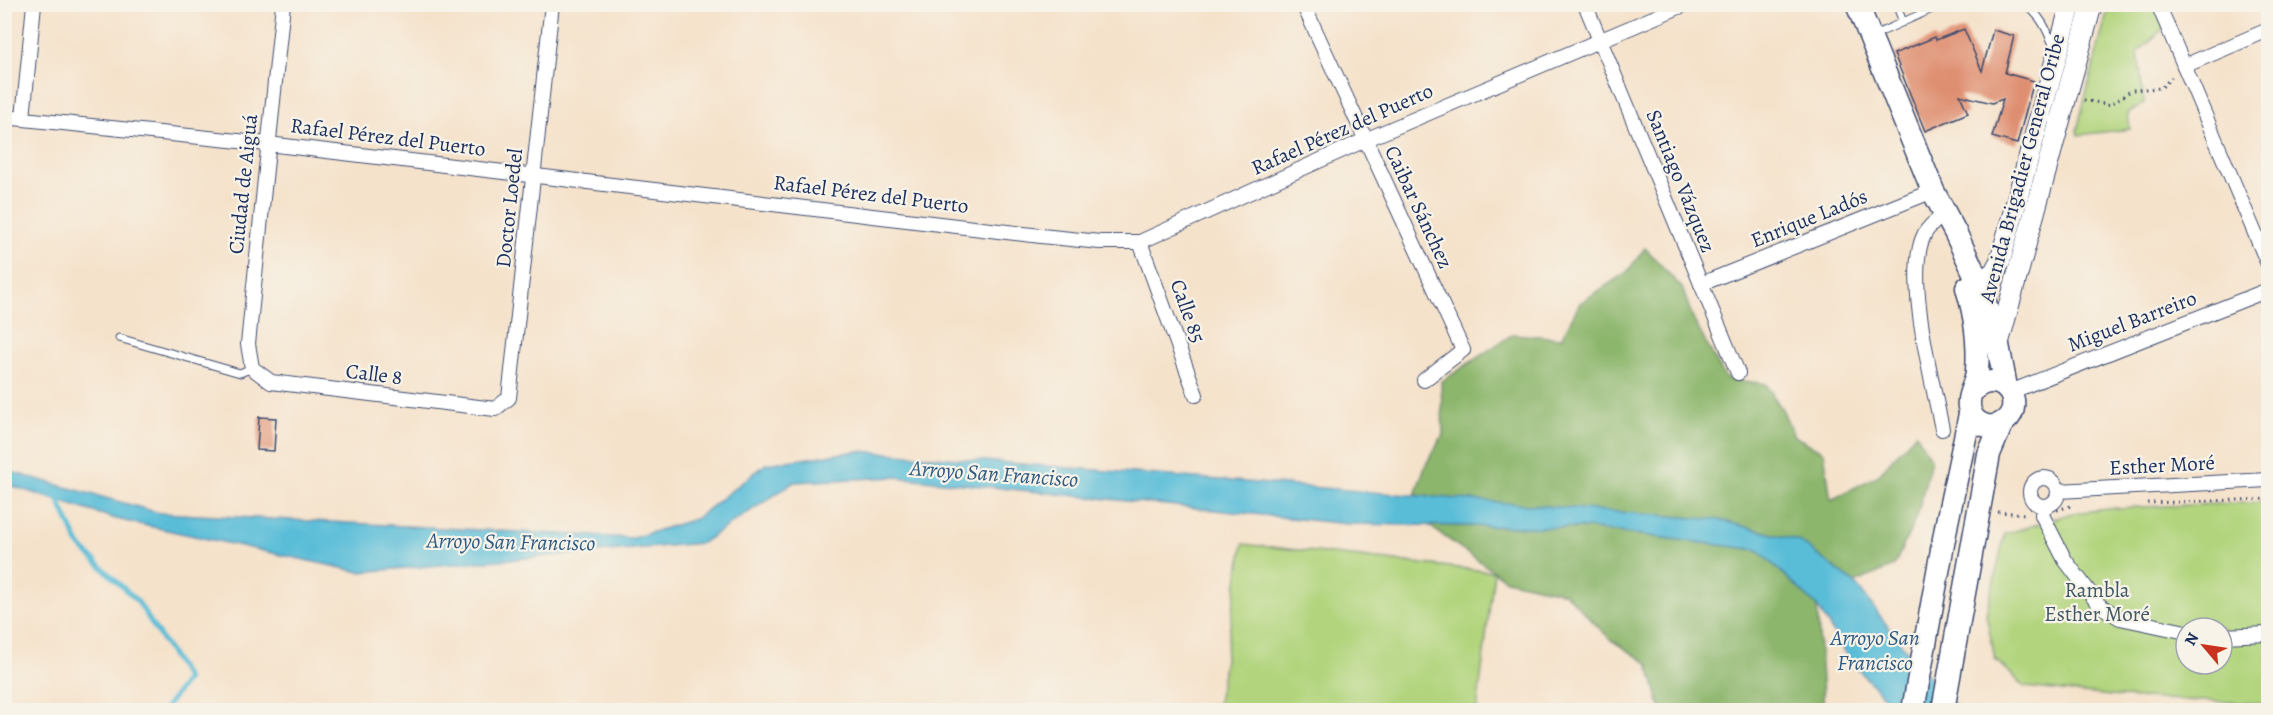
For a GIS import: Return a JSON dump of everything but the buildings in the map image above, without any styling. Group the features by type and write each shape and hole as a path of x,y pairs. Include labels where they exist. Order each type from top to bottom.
{"highway":[{"path":"1857,4 1933,191 1955,232 1973,287 1998,345 2013,403 2011,414 2002,423 1989,454 1943,711"},
{"path":"1913,711 1947,522 1970,414 1968,402 1977,373 1973,287 1942,232 1933,191"},
{"path":"1972,391 1979,384 1988,381 1998,382 2008,389"},
{"path":"1970,414 1984,426 2002,423"}],"main road":[{"name":"Avenida Brigadier General Oribe","path":"1998,345 2067,96 2067,60 2072,4"},
{"name":"Avenida Brigadier General Oribe","path":"1973,287 1994,272 2000,261 2021,189 2067,60 2092,4"},
{"path":"2021,189 2040,195"}],"street":[{"path":"23,118 34,4"},
{"name":"Ciudad de Aiguá","path":"252,368 248,344 283,4"},
{"name":"Doctor Loedel","path":"495,409 509,398 552,4"},
{"name":"Caibar Sánchez","path":"1302,4 1462,350 1424,380"},
{"name":"Santiago Vázquez","path":"1585,4 1738,373"},
{"name":"Rafael Pérez del Puerto","path":"4,117 268,144 1041,236 1100,242 1140,242 1365,141 1686,4"},
{"path":"2158,4 2268,264"},
{"path":"2184,66 2268,30"},
{"name":"Enrique Ladós","path":"1701,284 1933,191"},
{"path":"1939,218 1924,232 1918,250 1918,278 1919,316 1942,429"},
{"name":"Calle 85","path":"1140,242 1196,395"},
{"name":"Miguel Barreiro","path":"2008,389 2268,290"},
{"name":"Calle 8","path":"252,368 270,382 495,409"},
{"path":"2043,511 2054,502 2058,491 2053,481 2046,478 2038,479 2032,484 2031,498 2043,511 2065,560 2099,605 2120,618 2174,629"},
{"name":"Esther Moré","path":"2058,491 2268,480"},
{"path":"2234,635 2268,634"}],"lane":[{"path":"1896,4 1903,22"},
{"path":"1870,37 1943,4"},
{"path":"2023,4 2032,9 2047,28 2067,60"},
{"path":"119,338 240,373 252,368"}],"path":[{"path":"2067,96 2110,105 2132,90 2161,88 2184,66"},
{"path":"2143,503 2268,499"},
{"path":"1978,510 2043,511 2074,505"}],"green space":[{"path":"2109,5 2154,5 2164,28 2138,52 2144,103 2128,113 2130,129 2078,135 2077,130"},
{"path":"1645,248 1682,288 1694,321 1726,379 1766,384 1783,411 1794,436 1824,452 1831,500 1877,476 1916,433 1931,460 1917,516 1894,566 1855,583 1799,541 1415,495 1425,466 1443,435 1441,382 1513,334 1561,338 1580,303 1627,272"},
{"name":"Rambla Esther Moré","path":"2268,502 2268,704 2121,697 2025,687 1995,659 1986,614 2005,534 2073,513 2116,508"},
{"path":"1428,525 1587,528 1758,550 1817,606 1824,710 1661,710 1648,663 1611,640 1565,593 1506,580"},
{"path":"1243,544 1494,572 1477,710 1217,710"}],"water":[{"name":"Arroyo San Francisco","path":"859,451 1720,520 1799,541 1855,583 1915,662 1960,710 1897,710 1850,661 1817,606 1758,550 1587,528 1348,524 896,477 794,482 702,543 360,572 116,519 5,484 4,470 160,513 633,538 695,519 766,464"}],"waterway":[{"path":"57,497 79,545 138,602 187,679 164,710"}]}
